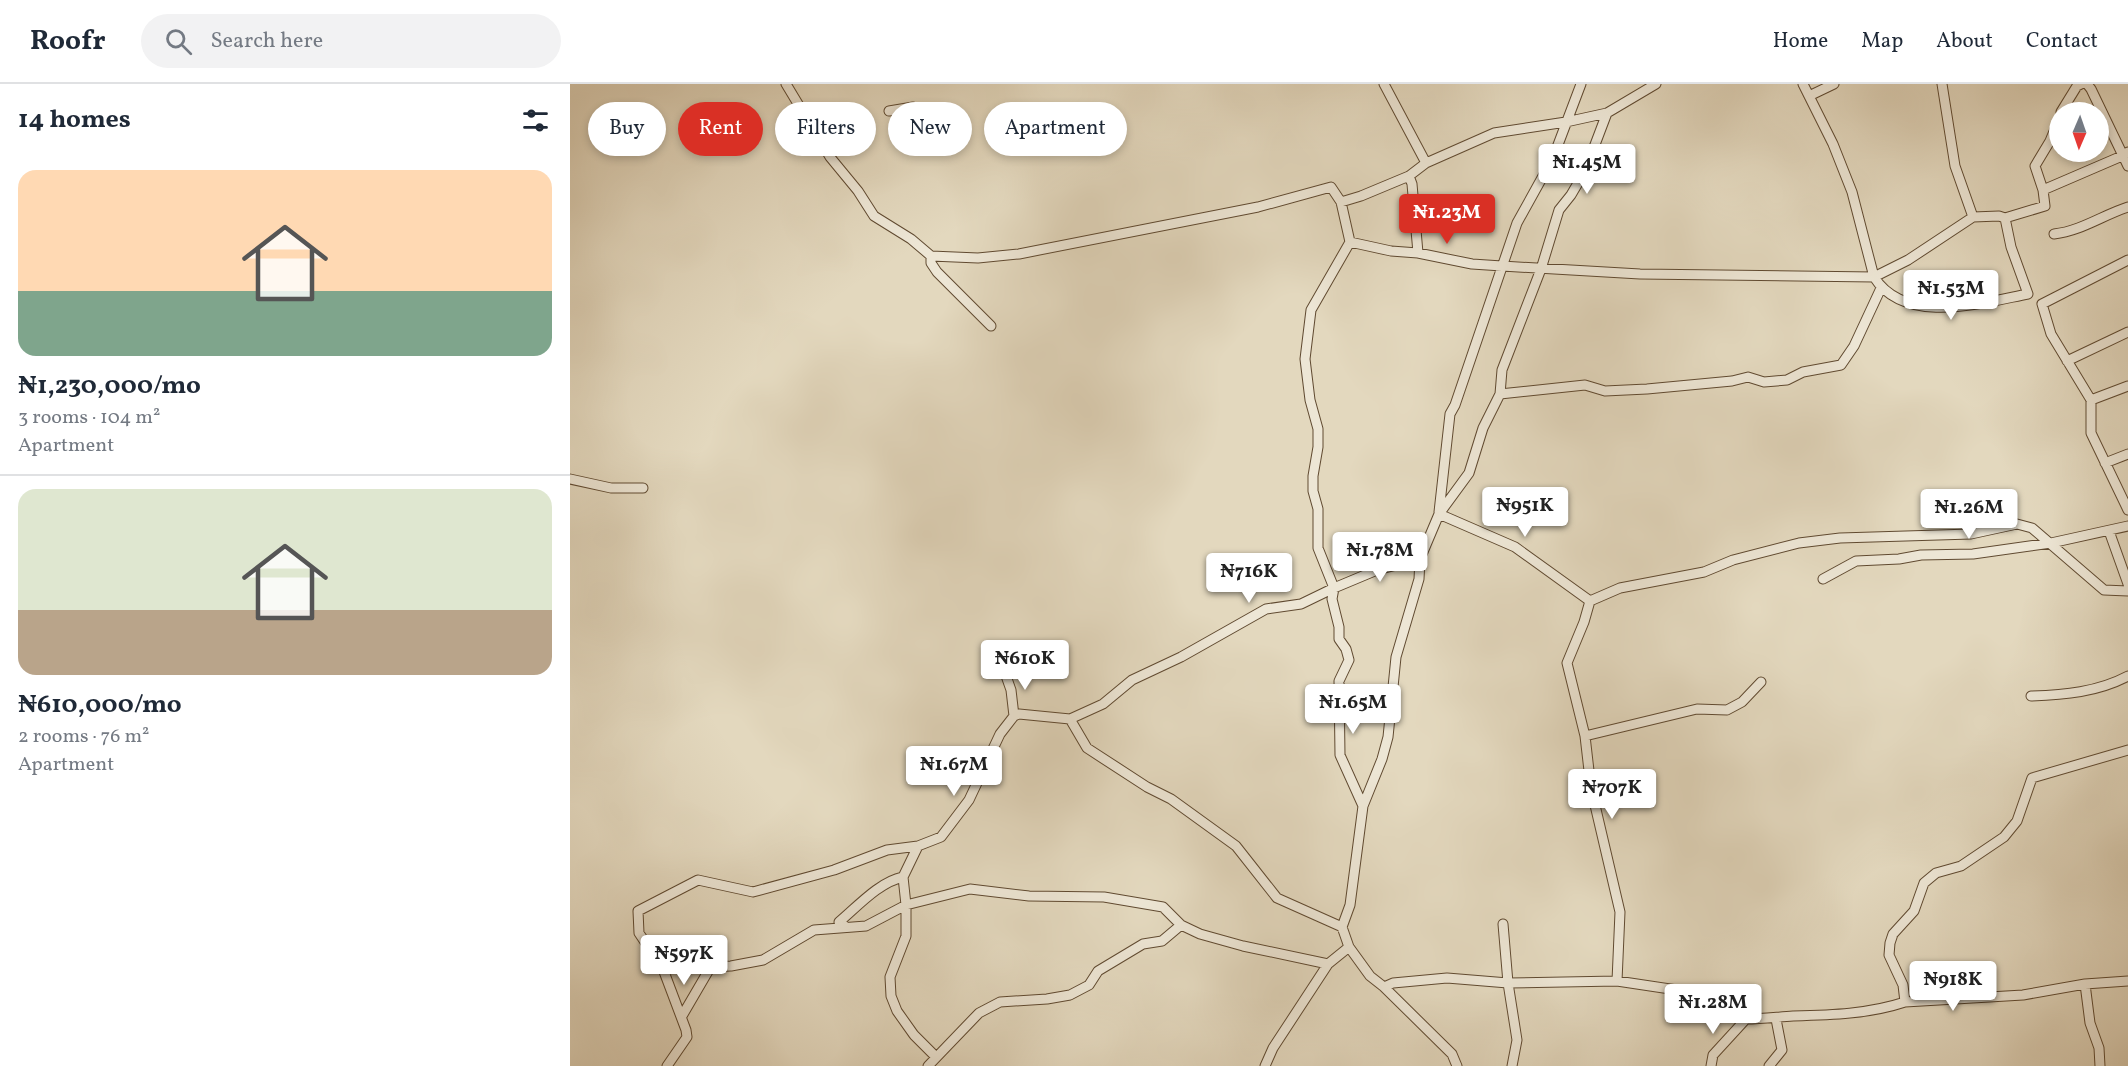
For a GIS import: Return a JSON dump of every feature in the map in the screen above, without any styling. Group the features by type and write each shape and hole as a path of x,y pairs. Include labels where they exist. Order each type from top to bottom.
{"street":[{"path":"786,84 830,157 858,191 874,216 911,238 931,256 978,258 1018,254 1258,207 1331,187 1341,202 1350,242 1311,310 1305,359 1310,400 1318,429 1318,447 1313,476 1313,491 1318,509 1318,548 1334,588 1332,598 1339,627 1339,639 1346,649 1349,660 1339,681 1340,755 1363,806"},
{"path":"1384,84 1426,163"},
{"path":"1439,514 1450,414 1517,223 1553,158 1581,84"},
{"path":"1341,202 1409,176 1426,163 1494,133 1566,122 1607,112 1656,84"},
{"path":"1803,84 1833,144 1852,192 1874,277 1881,288 1908,302 1931,308 1964,306 2028,294 2011,247 2005,218"},
{"path":"1809,96 1834,84"},
{"path":"1942,84 1955,166 1973,217"},
{"path":"2067,102 2077,86 2081,84"},
{"path":"2087,84 2125,154 2128,166"},
{"path":"1456,1066 1452,1054 1370,976 1349,946 1342,927 1350,905 1363,806 1382,759 1388,736 1396,657 1419,579 1420,560 1439,514 1469,473 1483,428 1500,394 1502,370 1541,269 1559,210 1585,171 1607,112"},
{"path":"1350,242 1472,264 1541,269 1640,274 1874,277 1908,260 1973,217 1999,216 2005,218 2045,206 2043,190 2035,166 2049,143"},
{"path":"2043,190 2125,154"},
{"path":"1409,176 1412,184 1419,253"},
{"path":"2054,234 2071,232 2109,213 2128,207"},
{"path":"931,256 937,272 991,326"},
{"path":"2128,260 2042,304 2051,334 2091,400 2091,433 2128,510"},
{"path":"1500,394 1585,385 1605,391 1647,389 1732,381 1748,377 1764,382 1786,380 1803,372 1840,365 1854,346 1881,288"},
{"path":"2067,361 2128,332"},
{"path":"2091,400 2128,386"},
{"path":"2105,463 2128,454"},
{"path":"570,479 610,488 643,488"},
{"path":"1439,514 1515,547 1590,601"},
{"path":"1590,601 1620,588 1704,572 1744,557 1799,543 1840,537 1971,534 2017,524 2032,528 2104,590 2128,591"},
{"path":"1823,579 1856,561 1899,559 1921,555 1973,554 2051,543 2128,526"},
{"path":"2109,531 2128,584"},
{"path":"667,1066 687,1037 682,1016 663,969 639,933 638,911 698,880 753,892 834,870 886,850 918,846 941,837 969,800 1000,734 1014,716 1019,714 1070,719 1102,704 1132,680 1181,657 1266,609 1301,604 1377,570 1420,560"},
{"path":"1590,601 1567,663 1585,736 1591,788 1620,912 1617,981"},
{"path":"1005,673 1011,690 1014,716"},
{"path":"2031,696 2070,694 2115,683 2128,676"},
{"path":"1585,736 1697,709 1727,710 1742,702 1761,682"},
{"path":"1070,719 1086,748 1147,787 1172,799 1236,846 1277,898 1342,927"},
{"path":"1905,1002 1903,985 1889,955 1890,943 1893,934 1914,911 1924,883 1936,873 1961,866 2004,837 2017,821 2032,778 2128,750"},
{"path":"918,846 903,877 906,936 890,977 891,996 897,1011 914,1035 936,1057"},
{"path":"846,927 839,922 878,890 896,878 903,877"},
{"path":"663,969 710,968 763,960 814,930 866,926 906,905 970,889 1029,896 1104,897 1163,907 1181,925 1200,934 1243,946 1328,964"},
{"path":"1503,924 1516,1040 1512,1066"},
{"path":"928,1066 979,1013 1000,1002 1070,995 1089,985 1098,971 1143,944 1162,940 1181,925"},
{"path":"1265,1066 1273,1048 1328,964 1349,946"},
{"path":"682,1016 710,968"},
{"path":"1384,987 1393,983 1447,978 1508,983 1617,981 1710,995 1729,1004 1746,1019 1776,1019 1838,1015 1905,1002 2023,995 2085,984 2128,981"},
{"path":"2085,984 2090,1023 2099,1048 2100,1066"},
{"path":"1710,1066 1713,1055 1746,1019"},
{"path":"1769,1066 1782,1050 1776,1019"}]}
